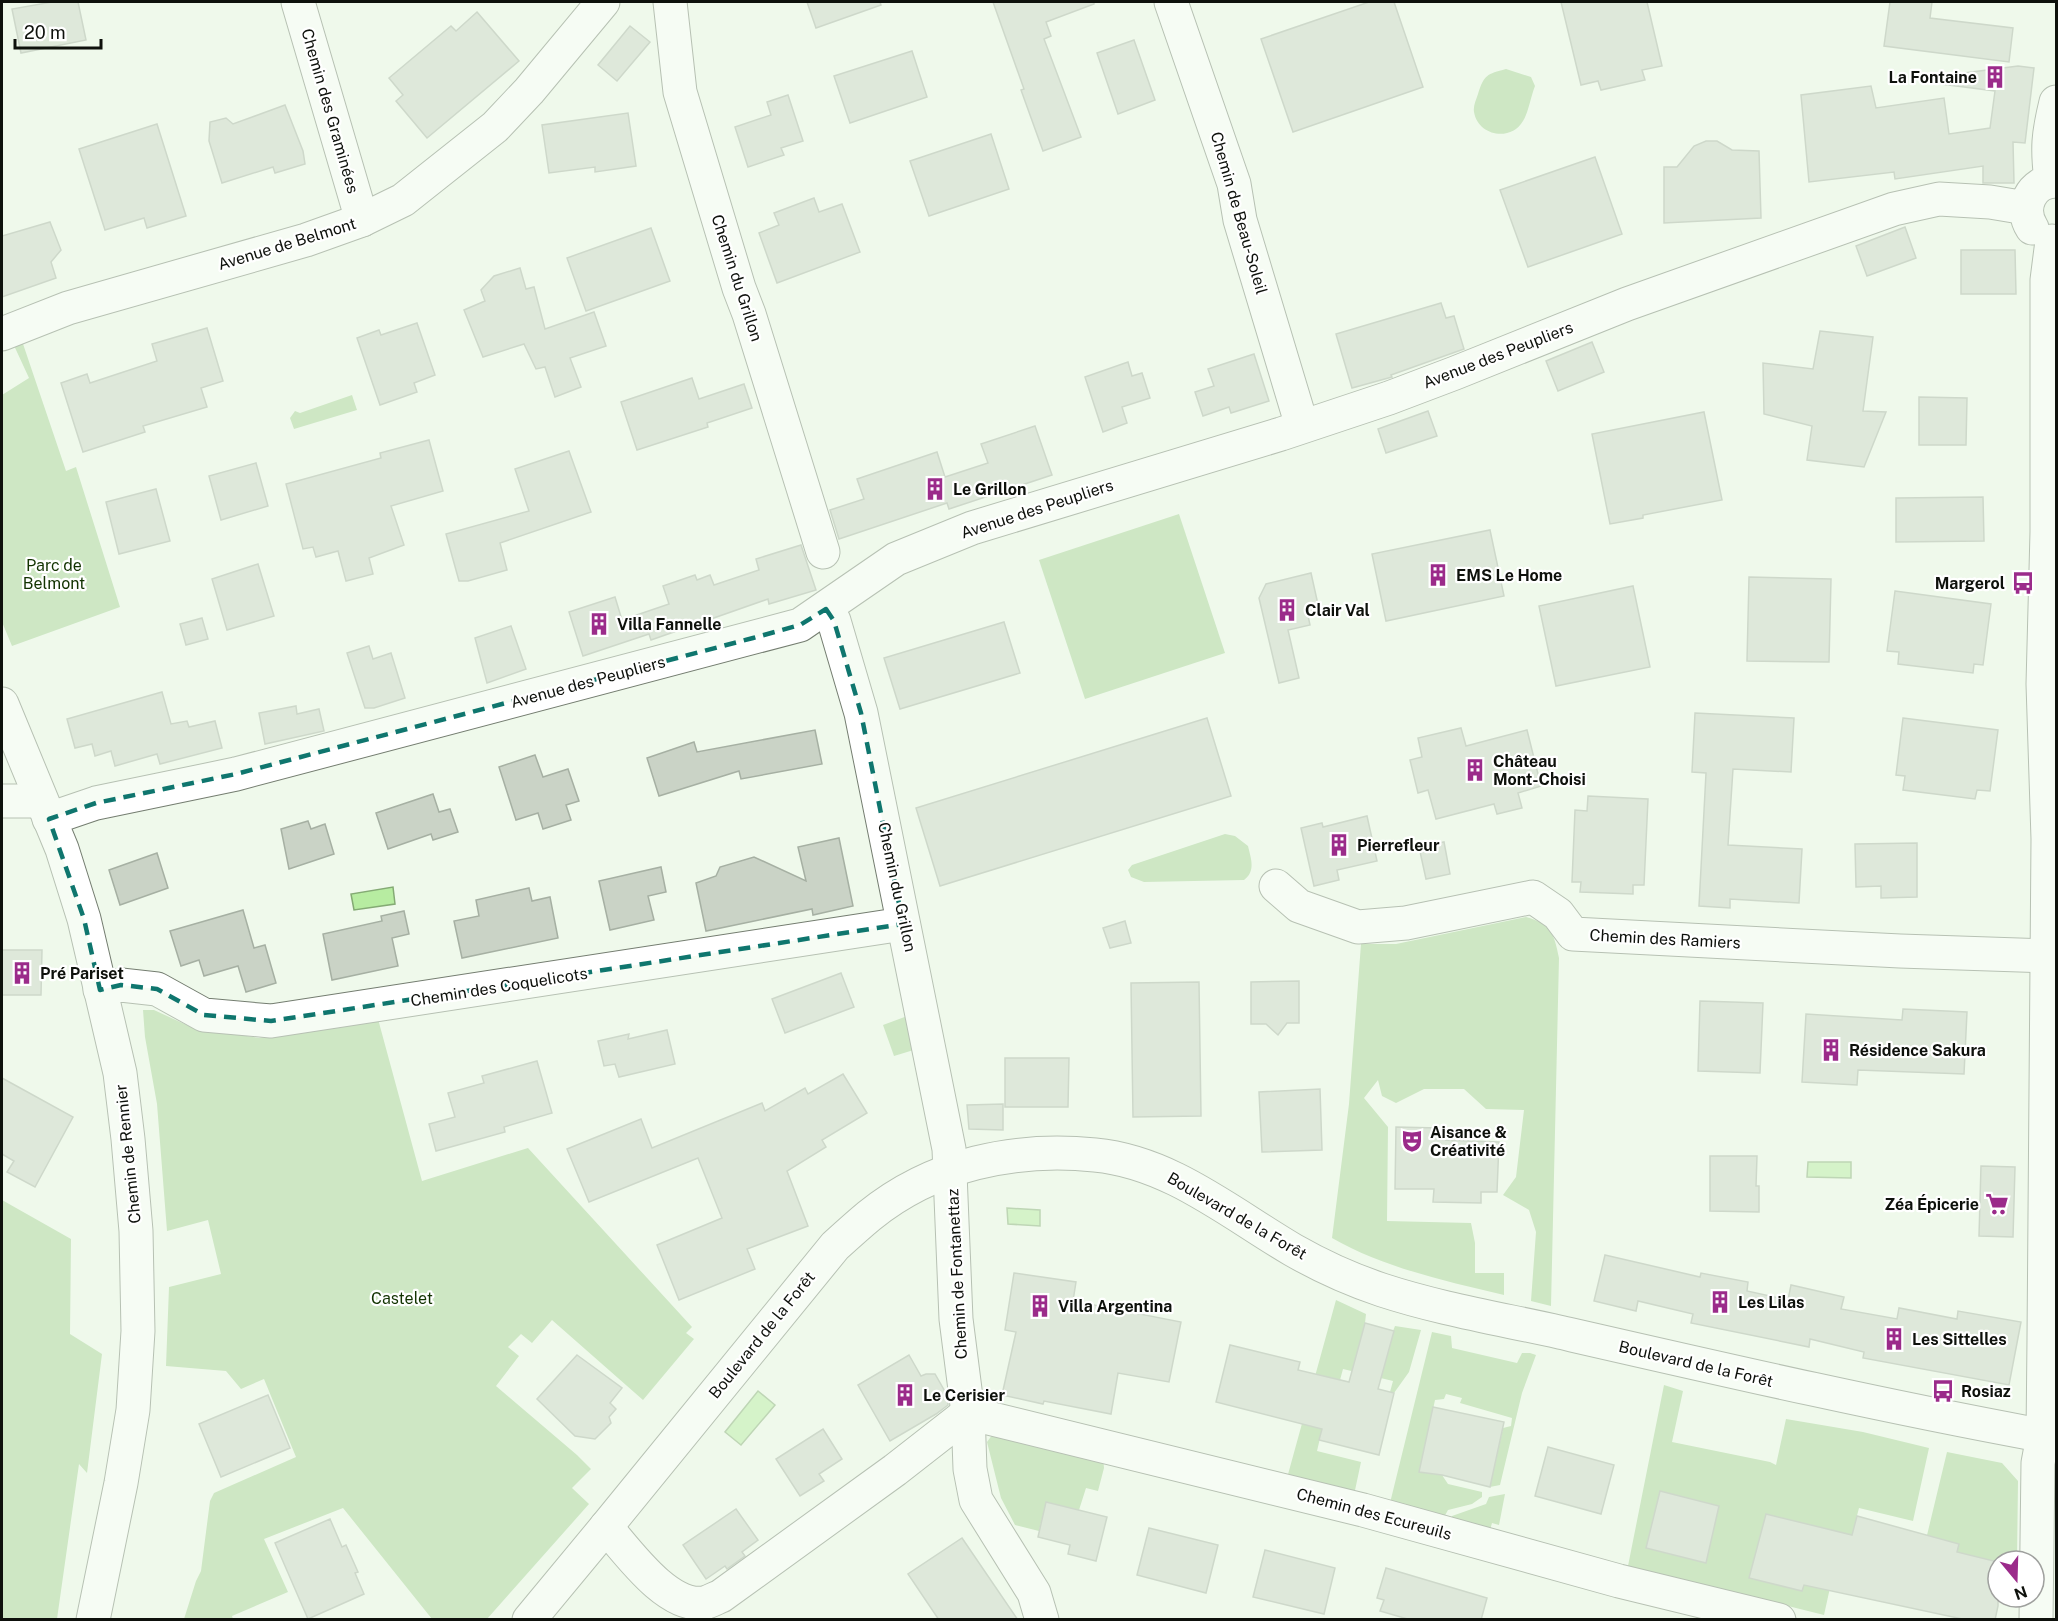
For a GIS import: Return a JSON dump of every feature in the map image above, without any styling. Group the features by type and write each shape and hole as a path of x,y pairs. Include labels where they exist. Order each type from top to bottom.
{"street":[{"name":"Chemin des Graminées","path":"298,2 362,220"},
{"name":"Avenue de Belmont","path":"2,334 68,308 306,240 362,220 403,200 495,127 529,91 603,2"},
{"name":"Chemin du Grillon","path":"670,2 680,92 739,288 823,552"},
{"name":"Chemin de Beau-Soleil","path":"1171,2 1234,184 1240,219 1302,426"},
{"path":"2036,1620 2038,1463 2050,1437 2051,1156 2047,956 2052,839 2043,684 2052,532 2047,279 2054,241 2033,231 2028,222 2026,208 2033,191 2041,185 2054,181 2048,150 2049,132 2056,102"},
{"name":"Avenue des Peupliers","path":"2,801 45,810 236,774 800,625 896,559 972,528 1281,434 1444,378 1627,304 1894,209 1939,199 1990,202 2026,208"},
{"name":"Chemin du Grillon","path":"826,609 834,621 861,713 916,980 949,1149 951,1170"},
{"name":"Chemin de Rennier","path":"2,704 62,849 84,920 120,1073 136,1232 138,1331 133,1410 121,1483 93,1620"},
{"name":"Chemin des Ramiers","path":"1276,886 1299,906 1358,927 1406,923 1533,897 1558,914 1573,934 1900,951 2047,956"},
{"name":"Chemin des Coquelicots","path":"100,990 122,985 157,989 204,1016 271,1021 903,924"},
{"name":"Boulevard de la Forêt","path":"529,1620 834,1246 871,1214 913,1187 951,1170 989,1159 1026,1153 1096,1155 1158,1170 1188,1185 1294,1250 1326,1267 1381,1290 1714,1369 1979,1425 2050,1437"},
{"name":"Chemin de Fontanettaz","path":"951,1170 956,1319 968,1413 970,1469 976,1500 1038,1606"},
{"path":"606,1527 662,1589 681,1600 703,1603 721,1596 895,1470 968,1413"},
{"name":"Chemin des Ecureuils","path":"968,1413 1363,1510 1619,1581 1779,1620"}],"highlighted area":[{"path":"826,609 834,621 861,713 903,924 271,1021 204,1015 157,989 121,985 100,990 84,919 49,819 96,803 236,774 753,638 800,625"}],"green space":[{"path":"1506,69 1531,77 1535,86 1523,121 1518,128 1503,134 1488,131 1482,126 1477,120 1474,108 1484,79 1490,74"},
{"name":"Parc de Belmont","path":"20,335 66,471 76,467 120,607 12,646 2,622 2,395 29,378 11,339"},
{"path":"352,395 357,410 294,429 290,418 295,411 300,413"},
{"path":"1179,514 1225,653 1085,699 1039,560"},
{"path":"1225,834 1235,836 1248,846 1251,869 1244,880 1144,882 1131,877 1128,870 1132,865"},
{"path":"1526,917 1546,926 1553,936 1559,958 1551,1306 1531,1301 1536,1232 1529,1210 1503,1195 1516,1177 1524,1110 1486,1109 1464,1089 1424,1089 1396,1103 1382,1096 1378,1080 1364,1098 1388,1127 1387,1221 1471,1223 1475,1243 1475,1273 1504,1273 1504,1295 1394,1266 1332,1238 1349,1104 1361,944 1396,944"},
{"name":"Castelet","path":"143,1010 154,1010 191,1027 259,1038 378,1019 422,1181 528,1148 692,1327 686,1333 694,1339 643,1400 552,1320 532,1343 521,1334 508,1347 519,1356 496,1386 591,1469 572,1488 589,1504 487,1619 432,1619 343,1508 264,1539 288,1592 232,1616 233,1619 184,1619 201,1571 210,1501 214,1493 296,1457 264,1379 241,1389 226,1371 166,1366 169,1287 221,1274 208,1220 167,1231 157,1104 145,1037"},
{"path":"910,1015 917,1049 894,1056 883,1025"},
{"path":"2,1200 71,1239 70,1334 102,1354 87,1473 79,1464 57,1619 2,1619"},
{"path":"1336,1300 1366,1314 1365,1323 1393,1331 1395,1326 1421,1330 1409,1372 1394,1393 1390,1392 1393,1381 1343,1369 1340,1380 1334,1379 1317,1451 1361,1462 1354,1495 1287,1478"},
{"path":"1432,1332 1451,1336 1452,1348 1517,1363 1522,1353 1536,1355 1522,1393 1500,1485 1490,1487 1503,1428 1511,1426 1512,1418 1460,1403 1462,1398 1446,1394 1444,1399 1435,1400 1420,1472 1442,1475 1448,1484 1482,1492 1482,1497 1472,1504 1448,1510 1443,1519 1390,1503"},
{"path":"1664,1385 1683,1391 1672,1442 1776,1465 1786,1419 1863,1432 1929,1448 1913,1521 1859,1508 1846,1558 1837,1556 1824,1615 1628,1566"},
{"path":"995,1431 1103,1456 1104,1468 1098,1491 1086,1488 1079,1510 1046,1502 1039,1531 1015,1525 1001,1498 987,1442"},
{"path":"1947,1452 2002,1463 2018,1481 2017,1549 1986,1549 1986,1559 1945,1550 1910,1606"},
{"path":"1505,1494 1499,1525 1492,1523 1490,1530 1451,1519 1452,1516 1486,1504 1489,1497"}],"shaded area":[{"path":"393,887 395,904 354,910 351,894"},
{"path":"1808,1162 1851,1162 1851,1178 1807,1177"},
{"path":"1007,1208 1040,1210 1040,1226 1008,1224"},
{"path":"758,1391 775,1405 741,1445 725,1432"}],"building":[{"path":"52,2 78,2 86,40 21,53 12,9"},
{"path":"807,2 880,2 881,5 816,28"},
{"path":"993,2 1094,2 1094,4 1046,22 1051,36 1044,39 1081,137 1043,151"},
{"path":"1369,2 1394,2 1423,87 1293,132 1261,39"},
{"path":"1561,2 1647,2 1662,66 1642,70 1645,80 1601,90 1598,81 1581,85"},
{"path":"1890,2 1932,2 1930,18 2013,28 2009,62 1884,46"},
{"path":"477,12 519,61 427,138 396,101 403,95 389,78 451,26 456,31"},
{"path":"630,26 650,42 617,81 598,65"},
{"path":"1134,40 1155,100 1118,114 1097,53"},
{"path":"912,51 927,97 850,123 834,76"},
{"path":"2018,66 2034,68 2025,143 2013,142 2014,183 1983,183 1983,166 1895,179 1894,172 1809,182 1801,95 1871,86 1876,108 1944,98 1949,134 1990,128 1995,91 1941,84 1941,76"},
{"path":"788,95 803,141 781,148 784,155 748,167 735,127 771,115 767,102"},
{"path":"285,105 303,151 305,164 275,173 273,167 222,183 209,141 210,122 226,118 233,124"},
{"path":"628,113 636,166 595,172 595,167 549,173 542,125"},
{"path":"157,124 186,216 147,228 144,218 105,230 79,149"},
{"path":"991,134 1009,189 929,216 910,161"},
{"path":"1706,141 1717,141 1732,150 1759,151 1761,218 1664,223 1664,167 1677,167 1694,146"},
{"path":"1595,157 1622,234 1528,267 1500,190"},
{"path":"814,198 819,212 842,204 860,252 777,283 759,233 779,225 774,213"},
{"path":"50,222 61,250 51,262 56,278 2,297 2,236"},
{"path":"1905,227 1916,258 1867,276 1856,246"},
{"path":"651,228 670,281 586,311 567,258"},
{"path":"1961,250 2015,250 2016,294 1961,294"},
{"path":"520,268 526,289 534,287 545,329 594,312 606,346 570,358 581,387 555,397 545,367 536,369 524,344 483,357 464,310 485,301 481,290 494,276"},
{"path":"1441,303 1446,318 1454,316 1464,349 1391,375 1392,377 1352,388 1336,334"},
{"path":"417,323 435,375 414,383 417,392 380,405 357,338 379,330 381,335"},
{"path":"207,328 223,381 201,388 207,407 143,426 145,432 83,452 61,383 87,374 90,383 157,361 152,344"},
{"path":"1820,331 1873,337 1863,411 1886,412 1864,467 1807,460 1812,426 1764,414 1763,363 1813,369"},
{"path":"1592,342 1604,372 1558,391 1546,361"},
{"path":"1254,354 1269,401 1231,413 1229,407 1203,416 1195,392 1214,386 1208,369"},
{"path":"1128,362 1132,376 1142,373 1150,398 1122,407 1127,423 1103,432 1085,377"},
{"path":"692,378 699,399 744,384 752,408 707,423 708,427 637,450 621,402"},
{"path":"1919,397 1967,398 1966,445 1919,445"},
{"path":"1428,411 1437,436 1386,453 1378,429"},
{"path":"1704,412 1722,500 1643,515 1643,518 1610,524 1592,434"},
{"name":"Le Grillon","path":"1035,426 1052,475 949,509 947,503 839,539 830,510 864,499 857,479 937,452 945,477 988,463 981,444"},
{"path":"429,440 443,491 391,506 404,545 369,558 373,574 346,581 338,551 316,557 313,547 303,549 286,484 381,458 380,453"},
{"path":"569,451 591,512 500,543 507,570 468,581 459,581 446,534 529,511 515,469"},
{"path":"256,463 268,506 221,520 209,476"},
{"path":"156,489 170,541 119,554 106,502"},
{"path":"1983,497 1984,541 1896,542 1896,498"},
{"name":"EMS Le Home","path":"1490,530 1504,596 1386,621 1372,554"},
{"path":"801,545 816,590 769,604 768,599 651,640 649,634 583,656 569,612 615,597 622,620 669,604 663,586 695,575 697,580 710,575 714,585 759,570 756,559"},
{"path":"258,564 274,616 227,630 212,579"},
{"name":"Clair Val","path":"1311,573 1319,609 1307,611 1310,625 1288,630 1299,678 1279,683 1259,598 1266,584"},
{"path":"1749,577 1831,579 1829,662 1747,661"},
{"path":"1633,586 1650,667 1556,686 1539,606"},
{"path":"1895,591 1991,604 1983,665 1974,664 1973,673 1898,664 1899,652 1887,651"},
{"path":"202,618 208,639 186,645 180,624"},
{"path":"1004,622 1020,673 900,709 884,658"},
{"path":"511,626 526,669 487,683 475,638"},
{"path":"369,646 373,659 391,653 405,698 374,708 365,708 347,653"},
{"path":"162,692 171,724 187,721 189,727 215,721 222,748 160,764 157,754 115,766 111,751 95,756 92,744 75,748 67,719"},
{"path":"296,706 297,714 319,709 324,731 265,744 259,713"},
{"path":"1695,713 1794,718 1791,772 1733,769 1728,845 1802,849 1799,903 1730,899 1730,908 1699,906 1706,773 1692,772"},
{"path":"1207,718 1231,796 940,886 916,808"},
{"path":"1903,718 1998,730 1990,791 1977,790 1975,799 1903,790 1905,776 1896,775"},
{"name":"Château Mont-Choisi","path":"1461,728 1466,746 1527,730 1541,786 1518,793 1522,808 1497,814 1494,804 1436,819 1428,790 1418,793 1410,760 1422,757 1418,738"},
{"path":"815,730 822,764 741,779 739,771 659,796 647,758 694,742 697,752"},
{"path":"535,755 543,777 568,769 579,801 566,805 571,820 543,829 538,813 516,820 499,767"},
{"path":"433,794 439,812 450,809 458,832 433,840 431,834 388,849 376,813"},
{"path":"1588,796 1648,799 1644,885 1633,885 1633,894 1580,892 1581,882 1572,882 1575,810 1587,811"},
{"name":"Pierrefleur","path":"1367,816 1377,861 1337,870 1339,880 1314,886 1301,828 1322,823 1323,827"},
{"path":"308,821 311,829 325,824 334,854 289,869 281,829"},
{"path":"839,838 853,906 813,915 812,909 706,931 696,883 716,876 720,867 754,857 806,881 798,847"},
{"path":"1444,842 1450,874 1426,879 1419,847"},
{"path":"1917,843 1917,897 1881,898 1881,886 1856,887 1855,844"},
{"path":"157,853 168,888 120,905 109,870"},
{"path":"661,867 666,892 648,896 654,920 610,930 599,881"},
{"path":"529,888 532,901 550,897 558,938 462,958 454,921 479,916 476,900"},
{"path":"243,910 254,948 265,945 276,983 246,992 238,966 204,976 199,960 181,966 170,931"},
{"path":"404,911 409,934 392,938 398,966 332,980 323,934 382,921 381,916"},
{"path":"1125,921 1131,943 1110,948 1103,928"},
{"name":"Pré Pariset","path":"2,950 42,950 41,995 2,995"},
{"path":"841,973 854,1007 785,1033 772,999"},
{"path":"1299,981 1299,1023 1287,1023 1278,1035 1266,1024 1251,1024 1251,982"},
{"path":"1199,982 1201,1116 1133,1117 1131,983"},
{"path":"1700,1001 1763,1003 1760,1073 1698,1071"},
{"path":"1903,1009 1967,1012 1964,1074 1858,1070 1857,1085 1802,1082 1806,1014 1902,1020"},
{"path":"667,1030 675,1064 619,1077 615,1064 604,1066 598,1041 629,1034 628,1039"},
{"path":"1005,1058 1069,1058 1068,1107 1005,1107"},
{"path":"537,1061 552,1113 504,1127 505,1132 436,1151 429,1124 455,1117 448,1093 484,1083 482,1076"},
{"path":"843,1074 867,1113 822,1140 826,1147 787,1171 808,1226 747,1249 755,1269 679,1300 657,1245 722,1218 698,1158 589,1202 567,1149 641,1119 652,1148 762,1103 765,1111 805,1088 808,1094"},
{"path":"2,1078 73,1117 35,1187 7,1172 14,1161 2,1154"},
{"path":"1320,1089 1322,1150 1262,1152 1259,1092"},
{"path":"1003,1104 1003,1130 969,1129 967,1105"},
{"path":"1396,1127 1439,1128 1439,1140 1499,1142 1497,1192 1481,1192 1481,1203 1433,1202 1434,1189 1395,1189"},
{"path":"1710,1156 1757,1156 1756,1186 1759,1186 1759,1212 1710,1211"},
{"name":"Zéa Épicerie","path":"1981,1166 2015,1167 2013,1237 1979,1236"},
{"path":"1605,1255 1700,1277 1701,1273 1748,1282 1747,1291 1788,1300 1791,1285 1844,1297 1841,1309 1897,1319 1899,1308 1957,1319 1958,1311 2021,1322 2009,1385 1863,1358 1864,1352 1810,1339 1809,1347 1691,1323 1693,1314 1638,1301 1636,1311 1594,1301"},
{"path":"1014,1273 1076,1282 1073,1301 1181,1322 1169,1382 1118,1373 1111,1414 1044,1401 1043,1404 1002,1395 1016,1332 1005,1330"},
{"path":"1365,1323 1394,1331 1378,1389 1394,1393 1379,1455 1319,1440 1322,1429 1216,1402 1230,1345 1300,1362 1298,1370 1349,1382"},
{"path":"577,1355 622,1388 610,1403 616,1409 609,1417 611,1423 595,1439 575,1436 537,1399"},
{"name":"Le Cerisier","path":"909,1355 921,1376 935,1374 947,1395 948,1405 890,1441 858,1385"},
{"path":"268,1395 290,1448 221,1477 199,1424"},
{"path":"1433,1407 1504,1422 1490,1487 1442,1475 1419,1472"},
{"path":"823,1429 842,1459 819,1474 824,1481 800,1496 776,1459"},
{"path":"1548,1447 1614,1465 1601,1514 1535,1496"},
{"path":"1660,1491 1719,1506 1706,1563 1646,1548"},
{"path":"1046,1502 1107,1517 1096,1561 1068,1554 1070,1545 1038,1537"},
{"path":"736,1509 758,1540 742,1552 745,1556 727,1569 725,1566 706,1579 683,1545"},
{"path":"1766,1514 1852,1535 1857,1516 1959,1544 1957,1552 1986,1559 1986,1609 1997,1609 1995,1620 1967,1620 1804,1585 1802,1591 1749,1578"},
{"path":"330,1519 342,1547 346,1545 358,1572 355,1573 364,1594 308,1619 275,1543"},
{"path":"1149,1528 1218,1545 1206,1593 1137,1575"},
{"path":"962,1538 1018,1620 939,1620 908,1574"},
{"path":"1265,1550 1335,1568 1324,1614 1253,1597"},
{"path":"1386,1568 1487,1598 1481,1620 1411,1620 1380,1611 1384,1600 1377,1598"}],"place":[{"name":"La Fontaine","path":"1995,77"},
{"name":"Le Grillon","path":"935,489"},
{"name":"EMS Le Home","path":"1438,575"},
{"name":"Margerol","path":"2023,583"},
{"name":"Clair Val","path":"1287,610"},
{"name":"Villa Fannelle","path":"599,624"},
{"name":"Château Mont-Choisi","path":"1475,770"},
{"name":"Pierrefleur","path":"1339,845"},
{"name":"Pré Pariset","path":"22,973"},
{"name":"Résidence Sakura","path":"1831,1050"},
{"name":"Aisance & Créativité","path":"1412,1141"},
{"name":"Zéa Épicerie","path":"1997,1204"},
{"name":"Les Lilas","path":"1720,1302"},
{"name":"Villa Argentina","path":"1040,1306"},
{"name":"Les Sittelles","path":"1894,1339"},
{"name":"Rosiaz","path":"1943,1391"},
{"name":"Le Cerisier","path":"905,1395"}]}
